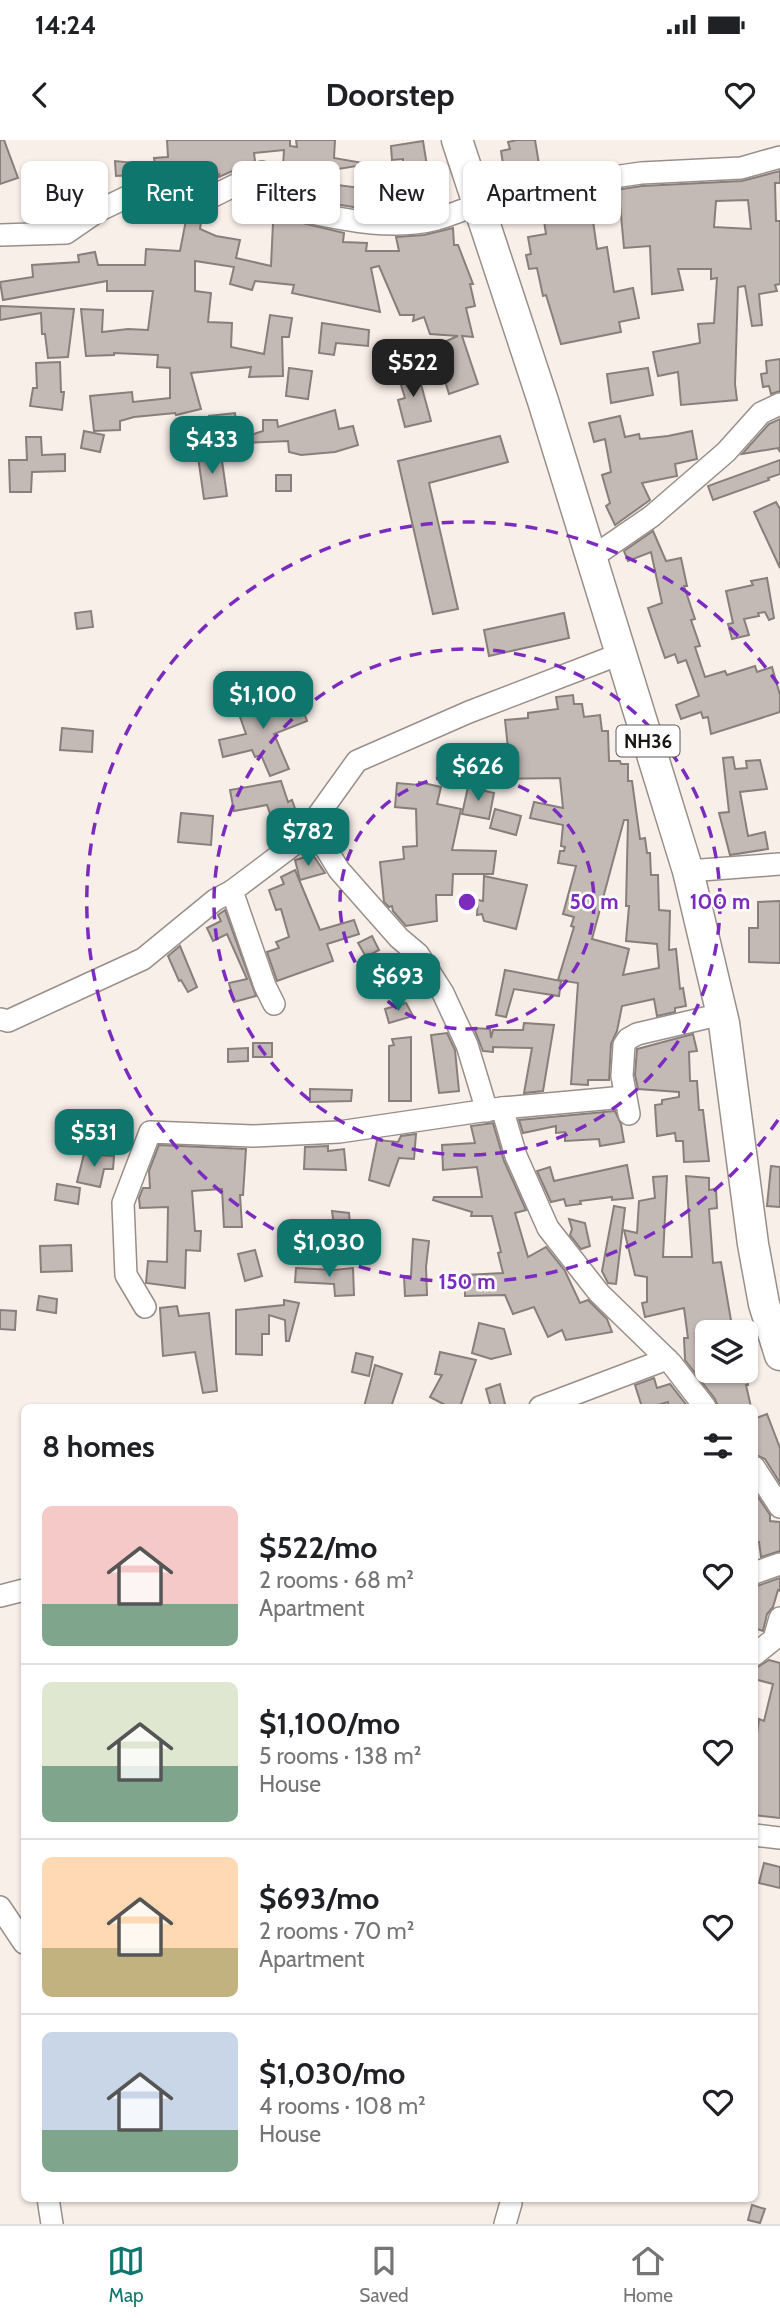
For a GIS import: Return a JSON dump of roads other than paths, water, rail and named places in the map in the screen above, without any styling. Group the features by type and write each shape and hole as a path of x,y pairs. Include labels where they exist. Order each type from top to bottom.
{"highway":[{"name":"NH36","path":"457,140 464,161"},
{"name":"NH36","path":"485,224 688,871 722,1014 753,1244 764,1304 780,1355"}],"street":[{"path":"621,176 741,168 780,157"},
{"path":"0,235 66,233 98,211 127,197 201,202 232,187"},
{"path":"340,219 391,224 435,220 463,208"},
{"path":"591,558 652,516 726,452 761,413 780,404"},
{"path":"0,1019 8,1021 143,959 215,900 232,891 301,839 357,761 469,712 620,654"},
{"path":"305,833 325,847 339,870 399,938 418,954 443,993 548,1228 599,1293 667,1359 703,1404"},
{"path":"688,871 780,864"},
{"path":"232,891 265,986 274,1004"},
{"path":"145,1307 126,1275 123,1203 150,1132 253,1136 339,1132 494,1110 627,1106 622,1076 628,1039 637,1034 722,1014"},
{"path":"548,1404 667,1359"},
{"path":"758,1472 780,1507"},
{"path":"758,1573 780,1564"},
{"path":"0,1596 21,1591"},
{"path":"758,1652 774,1639 780,1618"},
{"path":"758,1835 780,1838"},
{"path":"0,1907 21,1938"},
{"path":"49,2202 52,2224"},
{"path":"505,2224 509,2202"}]}
